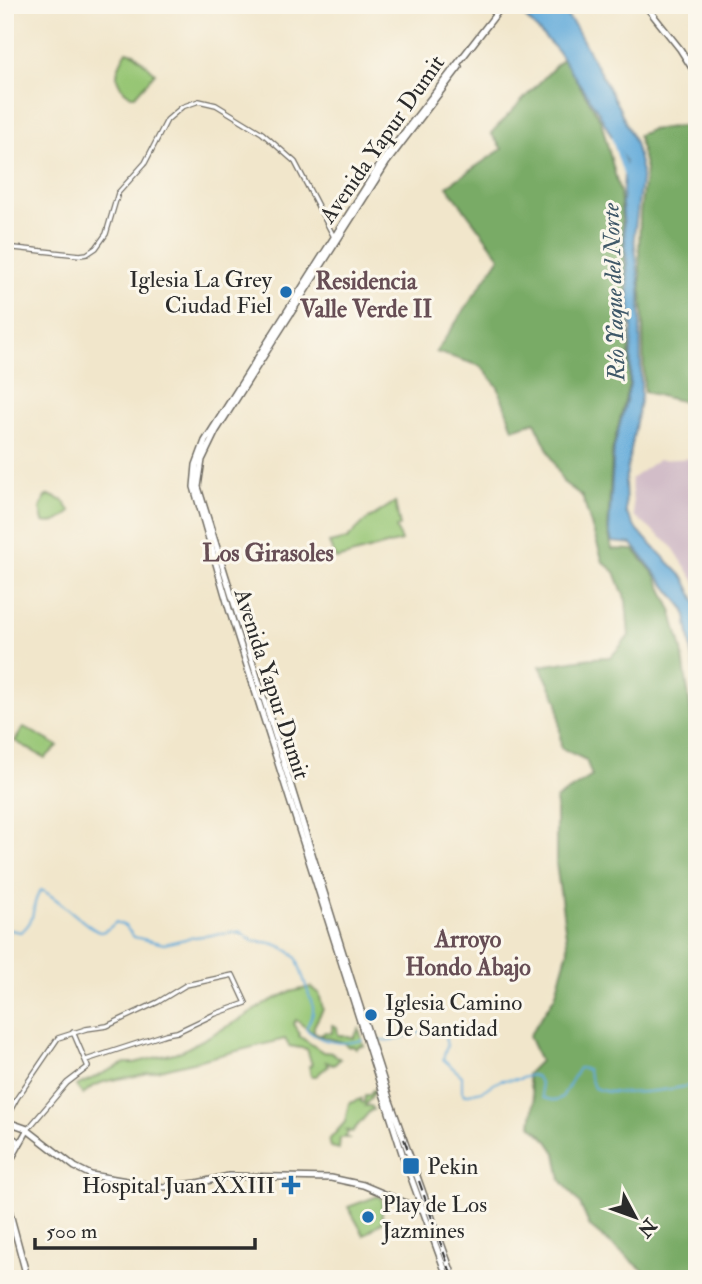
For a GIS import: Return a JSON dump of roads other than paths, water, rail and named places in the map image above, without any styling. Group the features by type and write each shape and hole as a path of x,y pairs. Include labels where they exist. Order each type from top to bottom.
{"main road":[{"name":"Avenida Yapur Dumit","path":"448,1279 418,1196 232,617 194,487 196,465 205,440 399,143 505,5"},
{"path":"645,5 680,49 697,76"},
{"name":"Avenida Yapur Dumit","path":"373,1054 454,1279"},
{"path":"5,1121 28,1129 75,1167 97,1176 163,1187 229,1176 331,1178 350,1181 431,1213"},
{"path":"5,1170 28,1129"},
{"path":"5,1133 20,1143"},
{"path":"5,1195 29,1278"},
{"path":"409,1205 416,1201 418,1196"},
{"path":"436,1226 441,1215"}],"street":[{"path":"5,247 80,255 90,253 106,234 118,193 145,163 167,120 181,107 204,100 267,136 295,162 335,239"},
{"path":"5,1121 17,1098 58,1038 73,1032 107,1026 158,1002 186,985 232,974 245,1000 246,1003 177,1032 86,1060"},
{"path":"28,1129 67,1083 88,1067 73,1032"}],"water":[{"name":"Río Yaque del Norte","path":"513,5 558,5 575,26 635,143 642,172 634,237 640,289 641,395 625,482 626,513 636,529 685,579 697,604 697,683 685,610 632,544 612,542 609,530 614,448 630,385 632,329 622,203 625,161 598,111 556,49"}],"waterway":[{"name":"Río Yaque del Norte","path":"614,138 626,175"},
{"path":"5,929 21,932 27,927 41,890 90,927 101,932 116,922 125,926 134,937 164,944 194,937 238,932 253,941 279,945 297,959 313,1007 306,1029 333,1042 363,1040"},
{"path":"373,1039 396,1039 425,1031 444,1031 447,1046 443,1059 462,1076 464,1095 482,1091 501,1080 531,1075 537,1077 543,1098 556,1101 562,1097 579,1068 587,1069 594,1088 604,1091 644,1092 697,1084"}],"railway":[{"path":"404,1139 408,1150"},
{"path":"419,1181 453,1279"}],"place":[{"name":"Iglesia La Grey Ciudad Fiel","path":"286,292"},
{"name":"Iglesia Camino De Santidad","path":"371,1015"},
{"name":"Pekin","path":"411,1166"},
{"name":"Hospital Juan XXIII","path":"291,1185"},
{"name":"Play de Los Jazmines","path":"368,1217"}],"district":[{"name":"Residencia Valle Verde II","path":"366,295"},
{"name":"Los Girasoles","path":"268,553"},
{"name":"Arroyo Hondo Abajo","path":"468,953"}]}
